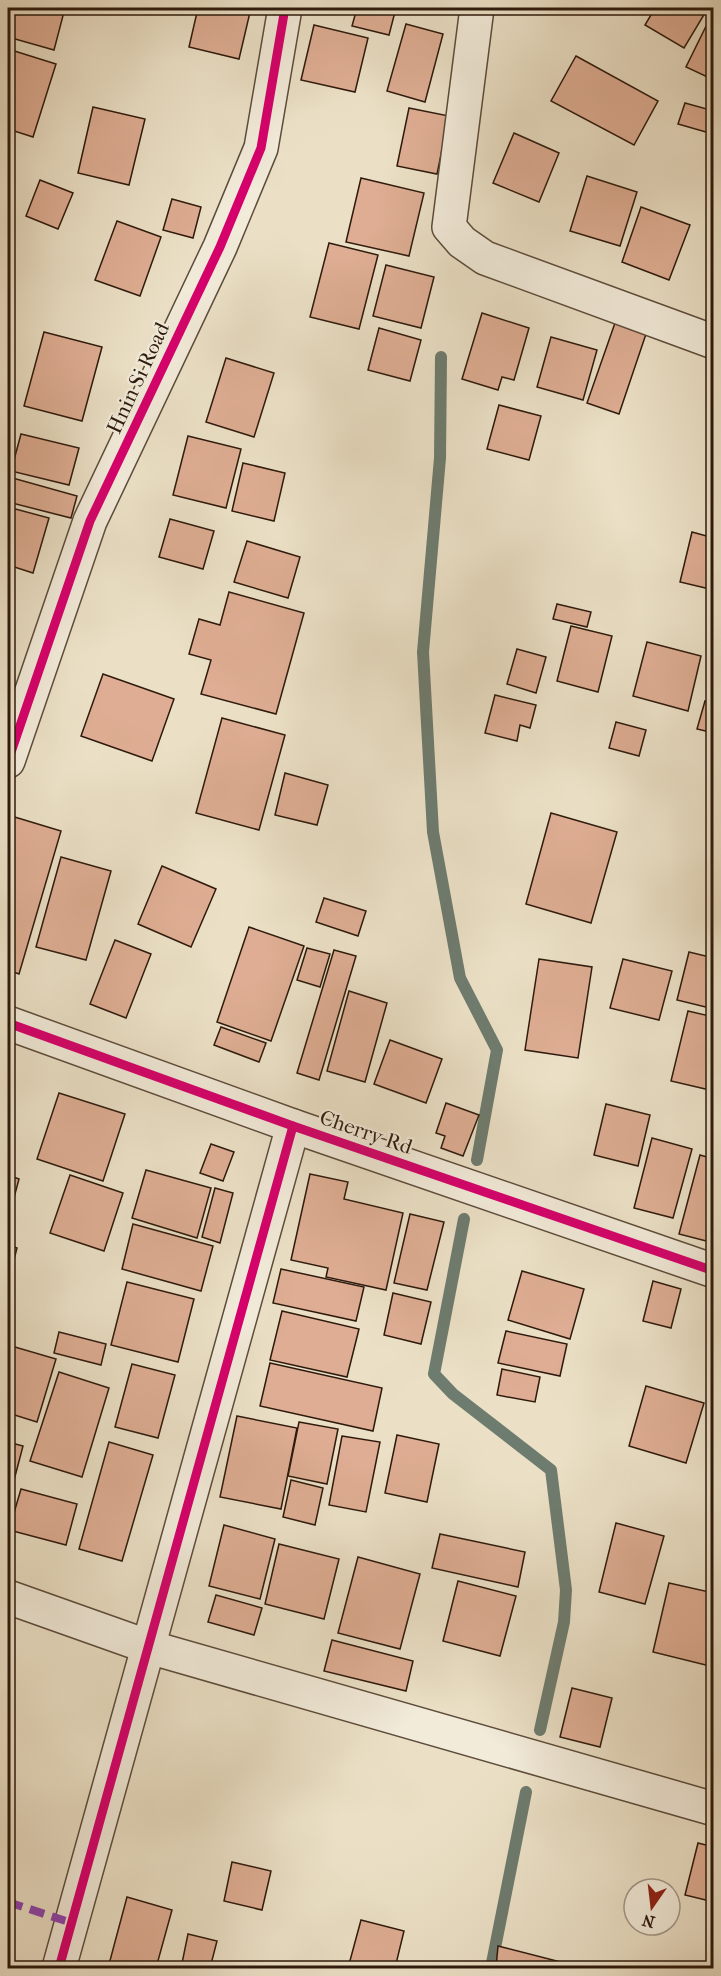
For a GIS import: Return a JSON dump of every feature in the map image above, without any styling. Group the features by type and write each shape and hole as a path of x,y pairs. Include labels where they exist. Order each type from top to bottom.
{"street":[{"name":"Hnin Si Road","path":"8,761 90,521 220,247 261,148 285,8"},
{"path":"477,8 449,227 462,242 485,258 714,342"},
{"name":"Cherry Rd","path":"8,1023 293,1126 714,1271"},
{"path":"59,1968 293,1126"},
{"path":"8,1597 149,1647 714,1809"}],"building":[{"path":"16,8 65,8 54,50 8,37"},
{"path":"198,8 251,8 239,59 189,47"},
{"path":"357,8 396,8 389,35 352,26"},
{"path":"655,8 708,8 684,48 645,25"},
{"path":"714,10 714,80 686,67"},
{"path":"406,24 443,34 425,102 387,91"},
{"path":"314,25 368,38 355,92 301,80"},
{"path":"8,49 56,64 33,137 8,129"},
{"path":"576,56 658,101 634,145 551,101"},
{"path":"685,103 714,111 713,134 678,124"},
{"path":"93,107 145,119 129,185 78,173"},
{"path":"409,108 449,116 437,174 397,166"},
{"path":"514,133 559,153 539,202 493,183"},
{"path":"587,176 637,192 620,246 570,231"},
{"path":"361,178 424,193 409,256 346,242"},
{"path":"40,180 73,193 58,229 26,216"},
{"path":"172,199 201,207 193,238 163,230"},
{"path":"641,207 690,225 669,280 622,262"},
{"path":"117,221 161,237 140,296 95,280"},
{"path":"329,243 378,255 359,329 310,317"},
{"path":"386,265 434,277 421,328 373,316"},
{"path":"482,313 529,328 514,380 502,377 498,390 462,379"},
{"path":"615,323 646,334 619,414 587,403"},
{"path":"379,328 421,340 410,381 368,370"},
{"path":"44,332 102,347 82,421 24,406"},
{"path":"551,337 597,350 583,400 537,387"},
{"path":"226,358 274,373 254,437 206,422"},
{"path":"499,405 541,416 529,460 487,449"},
{"path":"21,434 79,448 69,485 11,471"},
{"path":"188,436 241,449 226,508 173,495"},
{"path":"243,463 285,473 274,521 232,511"},
{"path":"9,477 77,496 71,518 8,502"},
{"path":"8,507 49,518 33,573 8,565"},
{"path":"170,519 214,531 203,569 159,557"},
{"path":"692,532 714,538 714,590 680,582"},
{"path":"247,541 300,557 288,598 234,582"},
{"path":"229,592 304,613 276,714 201,694 211,660 189,654 199,619 220,625"},
{"path":"557,604 591,612 587,627 553,619"},
{"path":"571,626 612,636 598,692 557,681"},
{"path":"647,642 701,656 688,711 633,696"},
{"path":"517,649 546,657 536,693 507,684"},
{"path":"103,674 174,699 152,761 81,736"},
{"path":"495,695 536,705 530,728 520,725 517,741 485,733"},
{"path":"705,701 714,703 714,733 697,729"},
{"path":"222,718 285,735 259,830 196,813"},
{"path":"616,722 646,730 639,756 609,748"},
{"path":"285,773 328,785 317,825 275,815"},
{"path":"551,813 617,832 591,923 526,904"},
{"path":"8,815 61,831 19,974 8,970"},
{"path":"61,857 111,871 86,960 36,947"},
{"path":"162,866 216,889 191,947 138,924"},
{"path":"714,874 714,904 707,902"},
{"path":"324,898 366,911 358,936 316,922"},
{"path":"249,927 304,946 271,1041 217,1022"},
{"path":"115,940 151,954 126,1018 90,1004"},
{"path":"307,948 330,954 320,987 297,980"},
{"path":"334,950 356,956 319,1080 297,1073"},
{"path":"689,952 714,958 714,1009 677,1000"},
{"path":"539,959 592,967 578,1058 525,1050"},
{"path":"623,959 672,971 659,1020 610,1008"},
{"path":"349,991 387,1003 365,1082 327,1071"},
{"path":"688,1011 714,1017 714,1091 671,1081"},
{"path":"221,1027 266,1043 259,1062 214,1045"},
{"path":"390,1040 442,1059 426,1103 374,1084"},
{"path":"59,1093 125,1114 103,1181 37,1159"},
{"path":"446,1103 479,1115 463,1156 441,1148 445,1136 436,1133"},
{"path":"606,1104 650,1115 638,1166 594,1155"},
{"path":"652,1138 692,1149 673,1218 634,1208"},
{"path":"211,1144 234,1152 223,1181 200,1173"},
{"path":"700,1155 714,1159 714,1243 679,1234"},
{"path":"146,1170 211,1188 197,1238 132,1218"},
{"path":"310,1174 348,1182 344,1199 403,1213 386,1290 326,1277 328,1268 291,1260"},
{"path":"8,1175 19,1179 8,1220"},
{"path":"70,1175 123,1193 104,1251 50,1233"},
{"path":"215,1188 233,1193 220,1243 202,1237"},
{"path":"410,1214 444,1222 427,1290 394,1283"},
{"path":"133,1224 213,1246 201,1291 122,1269"},
{"path":"8,1245 17,1248 8,1283"},
{"path":"281,1269 364,1287 356,1321 273,1303"},
{"path":"522,1271 584,1289 570,1339 508,1320"},
{"path":"653,1281 681,1289 671,1328 643,1321"},
{"path":"127,1282 194,1299 178,1362 111,1345"},
{"path":"393,1293 431,1302 421,1344 384,1335"},
{"path":"282,1311 359,1329 347,1377 270,1360"},
{"path":"506,1331 567,1344 560,1376 498,1363"},
{"path":"59,1332 106,1344 101,1365 54,1353"},
{"path":"8,1345 56,1359 37,1422 8,1413"},
{"path":"270,1363 382,1388 373,1431 260,1406"},
{"path":"132,1364 175,1375 158,1438 115,1427"},
{"path":"502,1369 540,1377 535,1402 497,1395"},
{"path":"59,1372 109,1388 82,1477 30,1461"},
{"path":"646,1386 704,1403 686,1463 629,1446"},
{"path":"237,1416 297,1428 281,1509 220,1497"},
{"path":"299,1422 338,1429 327,1484 288,1476"},
{"path":"397,1435 439,1444 427,1502 385,1493"},
{"path":"342,1436 380,1442 366,1512 329,1505"},
{"path":"8,1442 23,1446 8,1503"},
{"path":"109,1442 153,1455 122,1561 79,1549"},
{"path":"291,1480 323,1488 315,1525 283,1517"},
{"path":"21,1489 77,1504 66,1545 9,1530"},
{"path":"616,1523 664,1536 645,1604 599,1592"},
{"path":"224,1525 275,1539 260,1599 209,1586"},
{"path":"440,1534 525,1552 518,1587 432,1568"},
{"path":"279,1544 339,1559 324,1619 265,1604"},
{"path":"358,1557 420,1574 400,1649 338,1633"},
{"path":"458,1581 516,1596 500,1656 443,1641"},
{"path":"669,1583 714,1593 714,1667 653,1652"},
{"path":"216,1595 262,1608 254,1635 208,1622"},
{"path":"332,1640 413,1661 406,1691 324,1671"},
{"path":"572,1688 612,1698 600,1747 560,1737"},
{"path":"698,1843 714,1847 714,1902 685,1895"},
{"path":"232,1862 271,1871 262,1910 224,1901"},
{"path":"127,1897 172,1910 156,1968 108,1968"},
{"path":"361,1920 404,1931 395,1968 348,1968"},
{"path":"188,1934 217,1941 210,1968 181,1968"},
{"path":"498,1946 584,1968 496,1968"}],"waterway":[{"path":"441,357 440,458 423,652 433,832 460,978 497,1050 477,1160"},
{"path":"464,1219 434,1374 453,1394 551,1470 566,1590 564,1622 540,1730"},
{"path":"491,1968 526,1792"}],"marked path":[{"path":"8,1902 72,1923"}],"cycle path":[{"path":"8,761 90,521 220,247 261,148 285,8"},
{"path":"8,1023 293,1126 714,1271"},
{"path":"59,1968 293,1126"}]}
